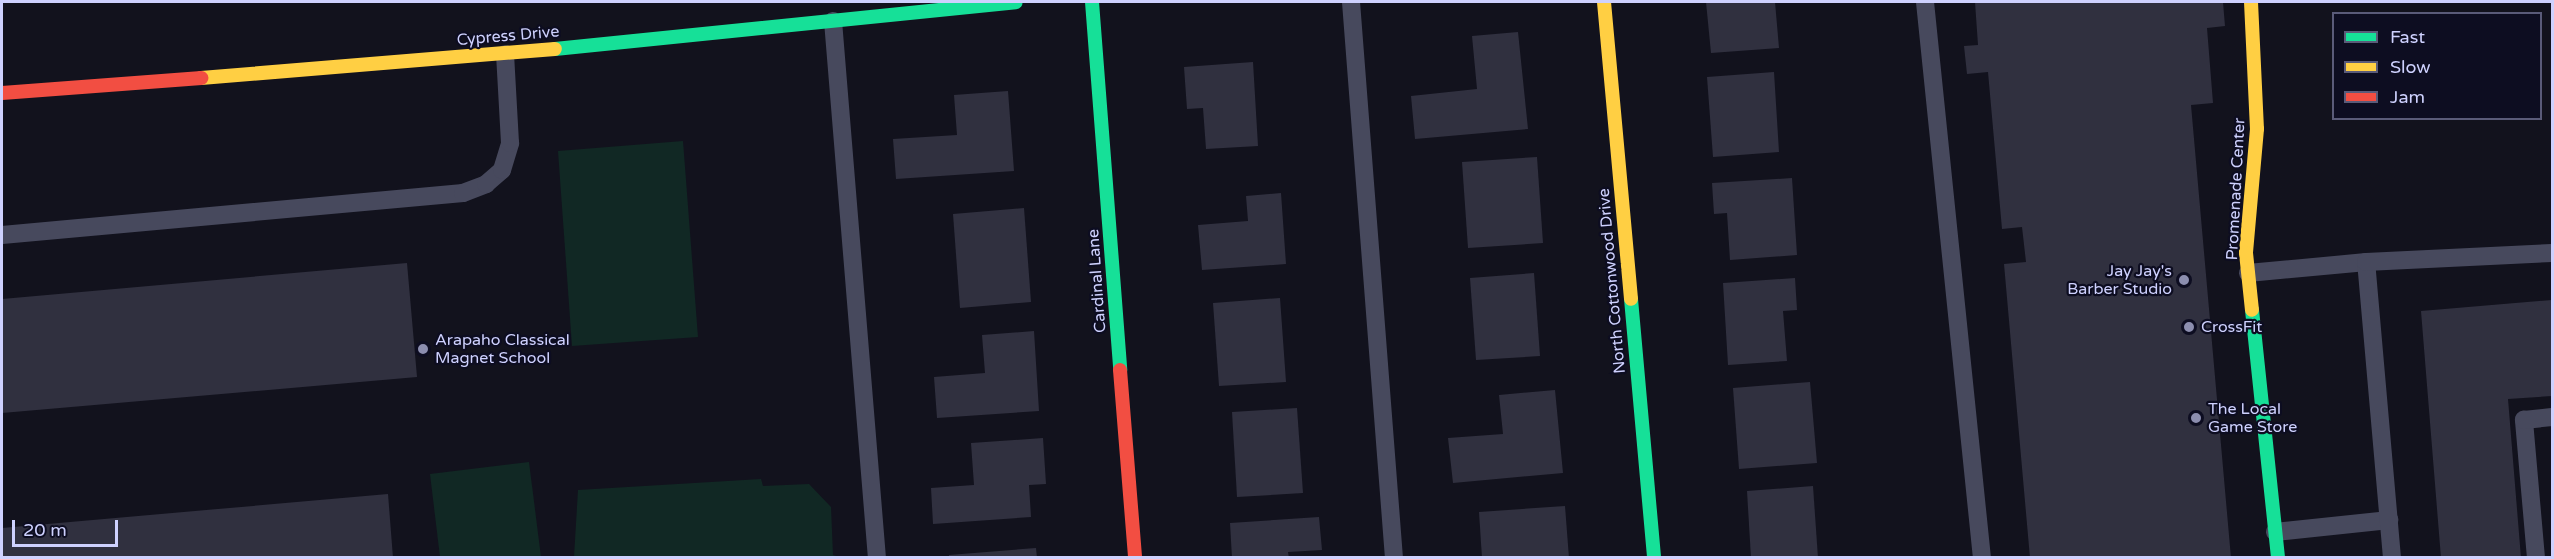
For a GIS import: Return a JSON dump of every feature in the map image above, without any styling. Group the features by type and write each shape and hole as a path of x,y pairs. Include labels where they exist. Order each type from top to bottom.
{"street":[{"name":"Cypress Drive","path":"2,93 505,54 1016,2"},
{"name":"Cardinal Lane","path":"1092,2 1136,558"},
{"name":"North Cottonwood Drive","path":"1604,2 1654,558"},
{"name":"Promenade Center","path":"2251,2 2257,129 2246,253 2278,558"}],"lane":[{"path":"1351,2 1394,558"},
{"path":"1925,2 1982,558"},
{"path":"833,21 876,558"},
{"path":"2,235 463,193 486,184 502,170 510,143 505,54"},
{"path":"2248,273 2366,262 2553,252"},
{"path":"2366,262 2392,558"},
{"path":"2536,558 2524,420 2553,417"},
{"path":"2275,532 2389,520"}],"green space":[{"path":"683,141 698,337 572,346 558,151"},
{"path":"529,462 541,557 440,557 430,474"},
{"path":"761,479 763,486 809,484 831,507 833,555 840,557 574,557 578,490"}],"building":[{"path":"1706,2 1775,2 1779,48 1711,53"},
{"path":"1975,2 2223,2 2225,26 2207,28 2213,103 2191,105 2231,558 2030,558 2004,264 2026,262 2022,227 2002,229 1988,72 1967,74 1964,46 1978,45"},
{"path":"1518,32 1528,129 1415,139 1411,96 1477,89 1472,36"},
{"path":"1253,62 1258,146 1206,149 1203,108 1187,109 1184,67"},
{"path":"1774,72 1779,152 1713,157 1707,77"},
{"path":"1008,91 1014,171 896,179 893,139 957,135 954,95"},
{"path":"1537,157 1543,243 1468,248 1462,162"},
{"path":"1792,178 1797,255 1730,260 1727,213 1714,214 1712,183"},
{"path":"1281,193 1286,264 1202,270 1198,225 1248,221 1246,196"},
{"path":"1024,208 1031,302 960,308 953,214"},
{"path":"407,263 417,377 2,413 2,299"},
{"path":"1534,273 1540,356 1476,360 1470,278"},
{"path":"1795,278 1797,310 1783,311 1787,361 1728,365 1723,283"},
{"path":"1280,298 1286,382 1219,386 1213,303"},
{"path":"2552,300 2552,396 2508,399 2521,558 2441,558 2421,311"},
{"path":"1034,331 1039,411 937,418 934,377 985,373 982,335"},
{"path":"1810,382 1817,463 1739,469 1733,388"},
{"path":"1555,390 1563,473 1453,483 1448,438 1503,434 1499,395"},
{"path":"1297,408 1303,493 1237,497 1232,412"},
{"path":"1043,438 1046,484 1029,485 1031,517 933,524 931,488 974,485 971,443"},
{"path":"1813,486 1818,558 1751,558 1747,491"},
{"path":"388,494 393,558 2,558 2,528"},
{"path":"1565,506 1569,558 1482,558 1479,512"},
{"path":"1319,517 1322,550 1288,552 1289,558 1232,558 1230,523"},
{"path":"1036,548 1037,558 949,558 949,555"}],"traffic: fast":[{"path":"555,49 1016,2"},
{"path":"1092,2 1120,370"},
{"path":"1631,299 1654,558"},
{"path":"2252,310 2278,558"}],"traffic: slow":[{"path":"1604,2 1631,299"},
{"path":"2251,2 2257,129 2246,253 2252,310"},
{"path":"201,78 555,49"}],"traffic: jam":[{"path":"2,93 201,78"},
{"path":"1120,370 1135,558"}],"place":[{"name":"Jay Jay's Barber Studio","path":"2184,280"},
{"name":"CrossFit","path":"2189,327"},
{"name":"Arapaho Classical Magnet School","path":"423,349"},
{"name":"The Local Game Store","path":"2196,418"}]}
